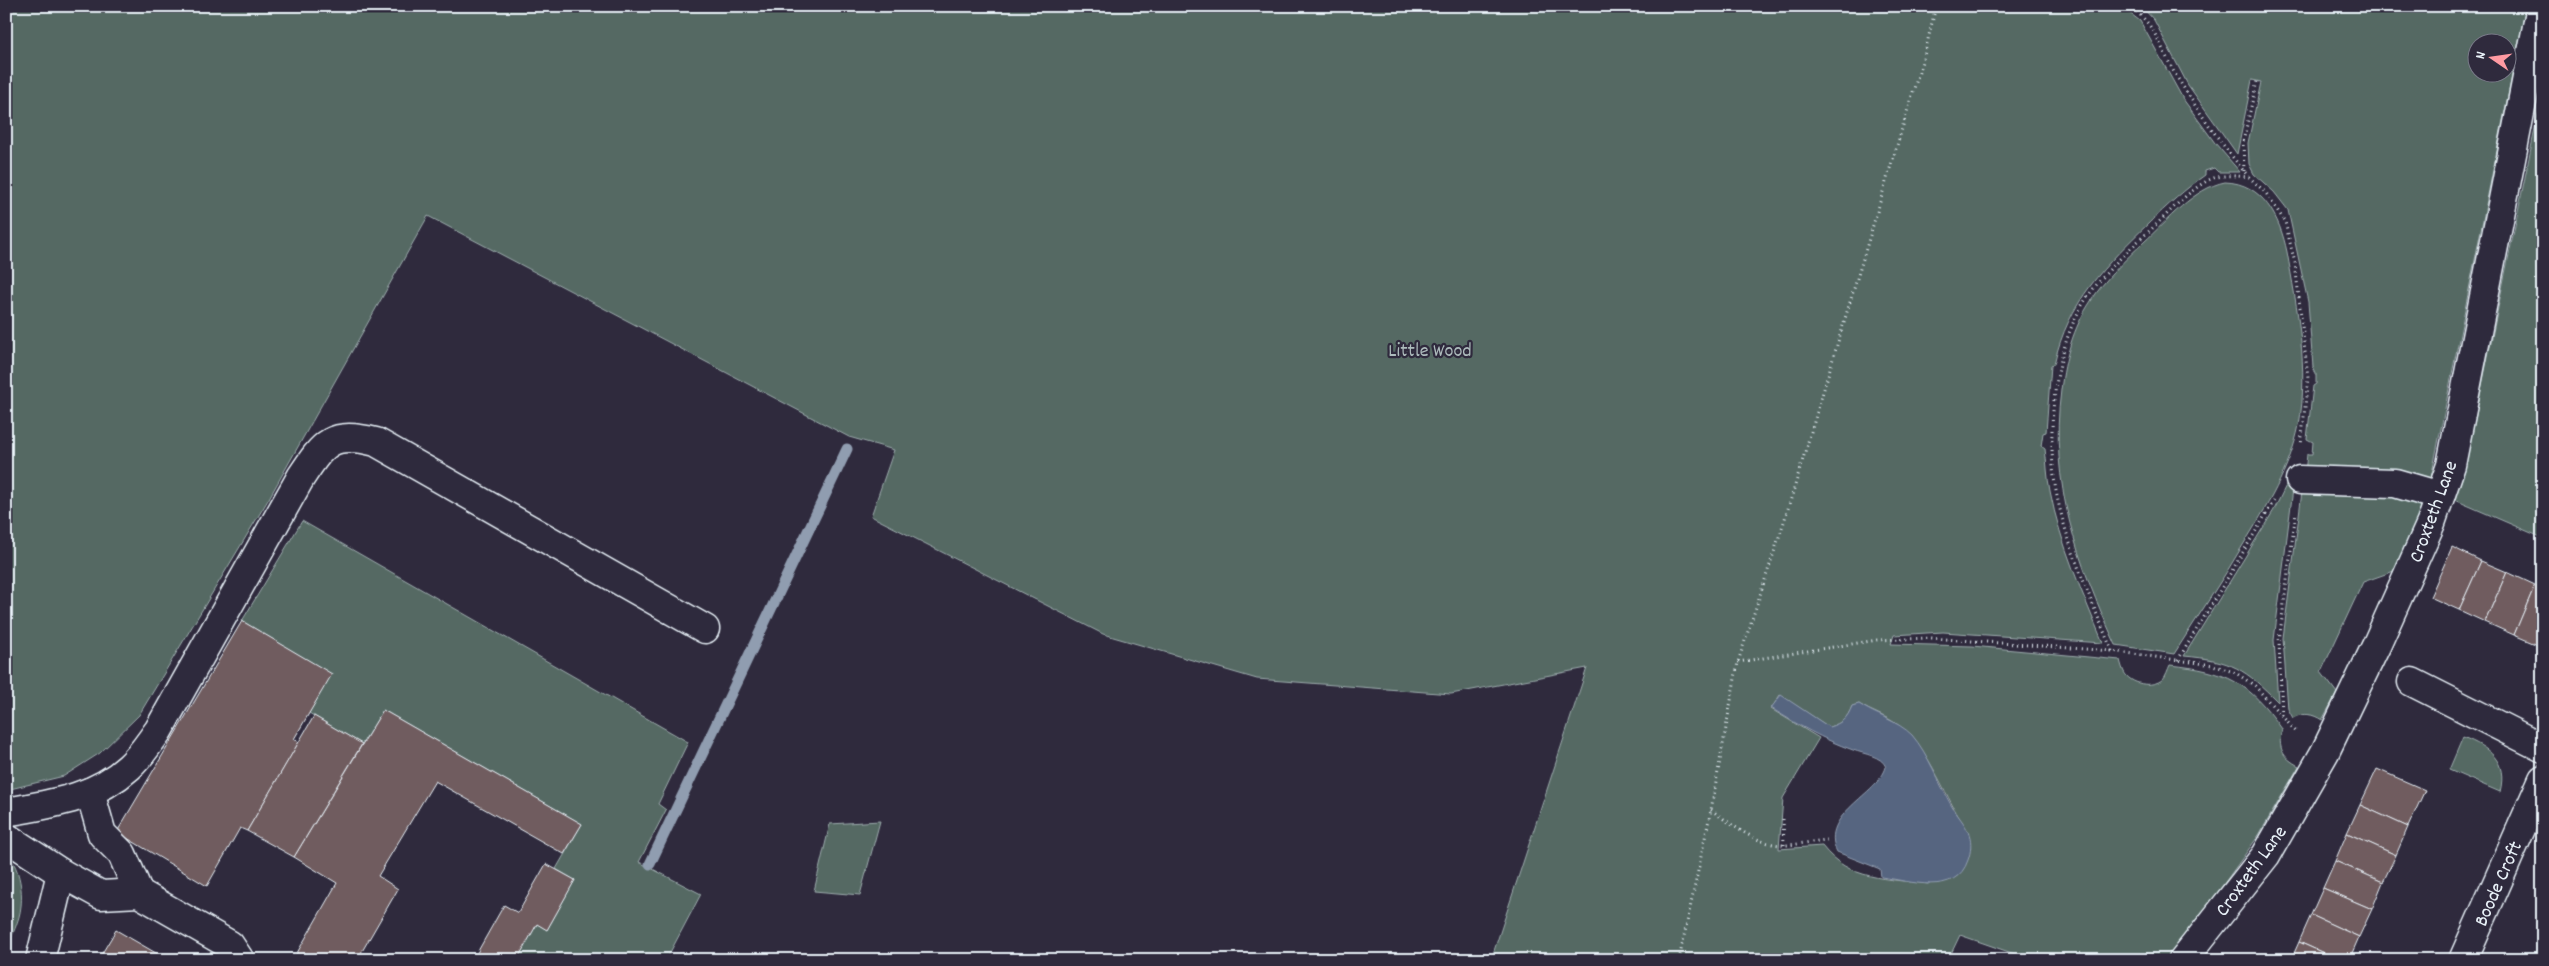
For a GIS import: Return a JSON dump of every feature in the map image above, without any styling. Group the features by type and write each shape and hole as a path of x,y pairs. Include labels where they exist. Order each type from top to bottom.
{"street":[{"name":"Croxteth Lane","path":"2183,960 2266,855 2325,752 2376,646 2431,523 2451,465 2541,6"},
{"path":"6,812 63,802 103,788 130,766 158,731 301,477 320,448 336,439 356,437 376,442 705,629"},
{"path":"2289,487 2395,483 2440,496"},
{"path":"2412,682 2543,748"},
{"name":"Boode Croft","path":"2463,960 2543,778"},
{"path":"90,792 102,834 122,854 139,893"},
{"path":"6,837 61,873 101,895 139,893 230,945 240,960"},
{"path":"40,960 61,873"}],"path":[{"path":"1679,960 1711,810 1738,662 1787,512 1925,52 1936,6"},
{"path":"2128,6 2140,13 2154,29 2176,75 2245,172 2266,193 2285,222 2295,263 2308,378 2302,444 2289,487 2279,641 2282,716"},
{"path":"2245,172 2243,142 2257,80"},
{"path":"2112,651 2083,579 2058,501 2053,470 2052,431 2062,356 2072,326 2085,301 2126,252 2196,189 2212,179 2227,176 2248,176"},
{"path":"2298,452 2302,444"},
{"path":"2178,660 2238,563 2289,487"},
{"path":"1738,662 1877,640 1931,638 2112,651 2213,665 2236,673 2255,686 2303,740 2325,752"},
{"path":"1711,810 1752,837 1784,845 1827,840"},
{"path":"1783,820 1784,845"}],"green space":[{"name":"Little Wood","path":"6,6 2112,6 2131,14 2140,21 2183,99 2215,143 2240,172 2218,172 2214,168 2205,171 2205,175 2169,204 2118,254 2090,286 2079,303 2060,342 2054,364 2051,365 2046,432 2043,433 2041,446 2045,449 2054,511 2073,568 2103,643 1943,632 1894,635 1891,644 1972,646 2120,660 2123,671 2127,676 2131,680 2142,684 2153,684 2163,679 2170,665 2190,668 2222,675 2247,690 2259,700 2282,729 2280,742 2285,756 2299,766 2259,835 2169,960 2032,960 1960,935 1948,960 1491,960 1587,668 1451,694 1257,679 1103,634 871,516 894,450 849,437 428,216 268,500 139,715 100,753 64,776 6,790","holes":["1780,695 1829,727 1844,720 1852,706 1859,704 1897,724 1909,735 1929,761 1969,833 1928,884 1884,879 1857,872 1844,866 1822,846 1779,849 1783,798 1819,738 1771,709"]},
{"path":"2141,6 2526,6 2516,56 2516,32 2466,32 2466,82 2511,82 2430,483 2305,473 2307,454 2312,454 2313,442 2307,439 2313,386 2316,384 2308,302 2288,210 2274,192 2254,174 2249,164 2248,143 2261,82 2252,80 2237,154 2188,85 2154,20"},
{"path":"2543,90 2543,182 2540,184 2540,192 2543,192 2543,538 2455,500 2465,468"},
{"path":"2225,182 2238,184 2250,189 2259,196 2274,215 2284,239 2294,294 2302,360 2302,404 2299,425 2290,457 2268,502 2252,531 2174,654 2116,645 2089,583 2078,552 2069,521 2063,489 2059,457 2058,424 2065,366 2079,322 2097,293 2116,270 2182,206 2202,191"},
{"path":"2296,465 2274,640 2278,702 2256,681 2237,668 2214,660 2184,656 2274,510"},
{"path":"2393,491 2424,503 2394,571 2363,582 2321,672 2337,693 2322,720 2308,714 2293,718 2288,709 2283,638 2302,492"},
{"path":"302,521 688,742 658,804 666,810 639,862 701,894 666,960 517,960 537,924 547,930 575,880 556,869 582,824 383,710 362,744 309,713 331,674 242,621"},
{"path":"2463,737 2488,751 2499,763 2502,781 2500,792 2449,770"},
{"path":"880,821 860,895 814,891 830,824"},
{"path":"6,854 17,871 21,885 21,900 19,917 6,951"}],"water":[{"path":"1781,695 1829,727 1844,720 1852,706 1859,704 1900,726 1912,735 1923,751 1951,805 1969,834 1970,854 1962,872 1953,879 1943,883 1931,884 1905,881 1881,877 1880,869 1837,852 1833,839 1836,827 1842,816 1873,786 1881,777 1886,767 1881,760 1842,746 1801,726 1771,708"}],"building":[{"path":"2452,547 2481,561 2459,610 2430,597"},
{"path":"2481,561 2507,572 2485,622 2459,610"},
{"path":"2507,572 2535,585 2514,635 2485,622"},
{"path":"2535,585 2543,589 2543,641 2540,646 2514,635"},
{"path":"242,621 332,674 294,739 299,742 247,831 240,828 207,886 117,832"},
{"path":"383,710 582,824 564,854 435,781 378,876 398,889 357,960 293,960 337,883 294,857"},
{"path":"314,716 362,744 294,857 247,831"},
{"path":"2377,769 2425,790 2408,827 2360,805"},
{"path":"2360,805 2408,827 2396,855 2347,833"},
{"path":"2347,833 2396,855 2383,882 2335,861"},
{"path":"2335,861 2383,882 2372,909 2323,888"},
{"path":"546,864 575,880 547,930 537,924 517,960 473,960 504,905 518,913"},
{"path":"2323,888 2372,909 2359,937 2311,915"},
{"path":"2311,915 2359,937 2349,960 2339,960 2299,942"},
{"path":"116,930 168,960 98,960"},
{"path":"2299,942 2339,960 2291,960"}],"waterway":[{"path":"650,864 847,449"}]}
